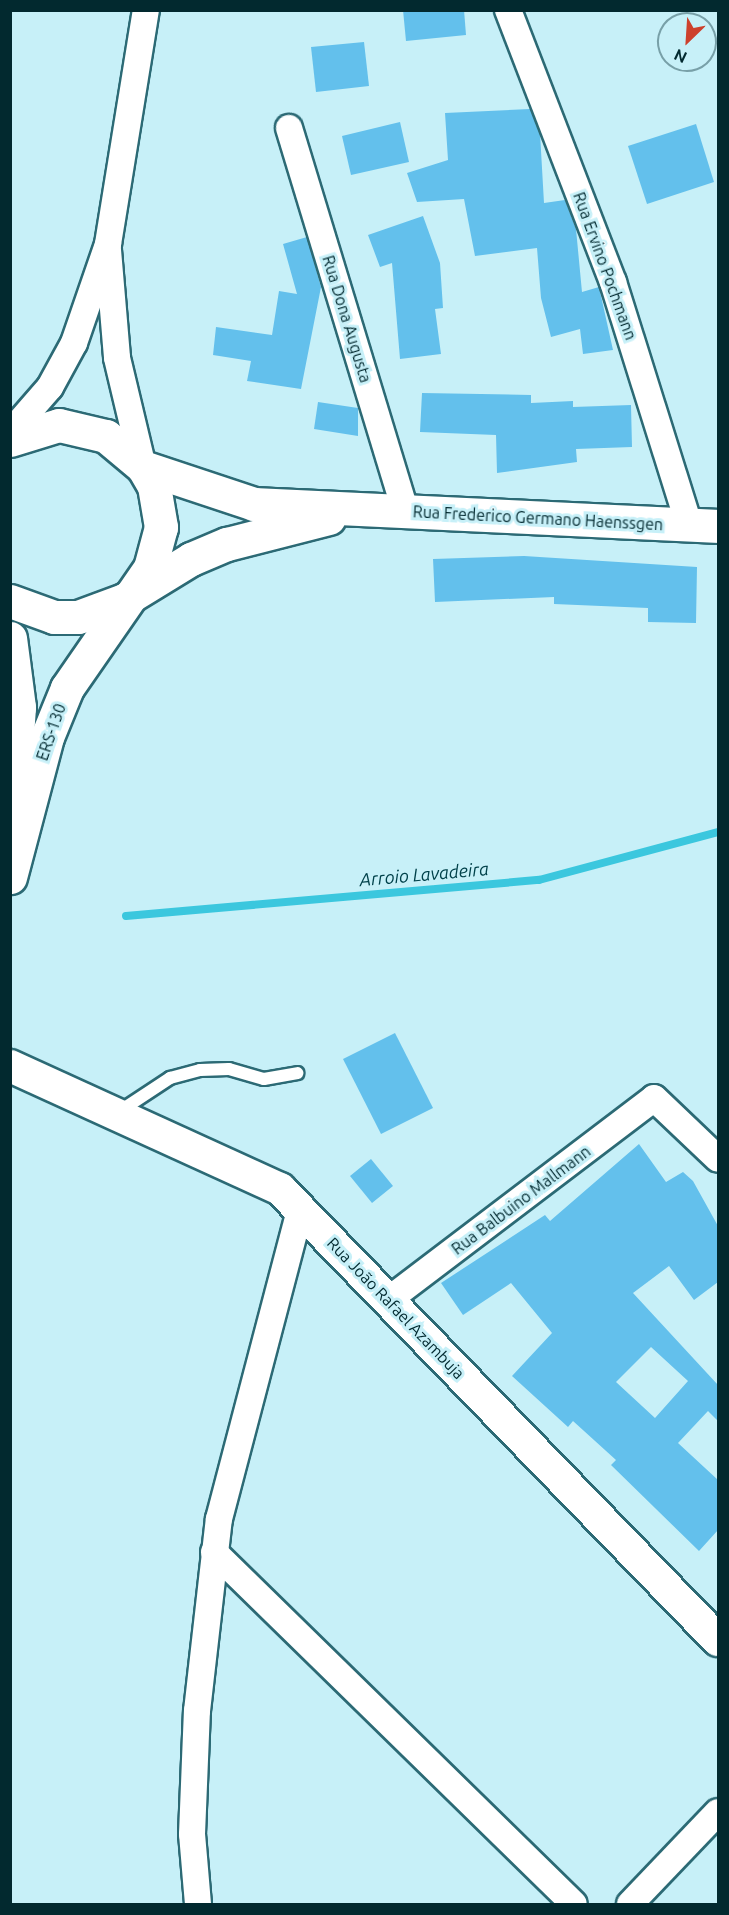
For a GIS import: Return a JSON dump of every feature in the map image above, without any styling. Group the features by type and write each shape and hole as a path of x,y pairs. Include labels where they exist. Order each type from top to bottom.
{"main road":[{"path":"10,440 35,429 83,427 127,449 143,467 254,504 357,510"},
{"name":"ERS-130","path":"10,877 47,737 67,687 124,600 150,568 161,527 157,496 143,467"},
{"name":"Rua Frederico Germano Haenssgen","path":"357,510 405,510 704,526"},
{"path":"10,601 54,617 78,617 124,600 191,559 227,544 357,510"},
{"name":"ERS-130","path":"10,638 19,708 10,821"}],"street":[{"path":"10,433 50,387 74,343 108,244 146,10"},
{"name":"Rua Ervino Pochmann","path":"508,10 614,282 704,526"},
{"name":"Rua Dona Augusta","path":"289,128 405,510"},
{"path":"108,244 117,357 143,467"},
{"name":"Rua João Rafael Azambuja","path":"10,1066 280,1189 301,1208 387,1301 718,1640"},
{"name":"Rua Balbuino Mallmann","path":"387,1301 654,1098 718,1159"},
{"path":"198,1905 192,1834 196,1711 214,1552 301,1208"},
{"path":"214,1552 574,1905"},
{"path":"630,1905 718,1812"}],"lane":[{"path":"117,1113 170,1078 200,1070 229,1069 264,1078 297,1073"}],"building":[{"path":"403,10 464,10 466,35 406,41"},
{"path":"364,42 369,86 316,92 311,47"},
{"path":"530,109 540,133 544,203 565,200 576,229 582,292 599,287 613,350 583,354 580,329 551,337 541,298 537,248 475,256 464,199 417,202 407,173 448,160 445,113"},
{"path":"400,122 409,162 351,175 342,136"},
{"path":"696,124 714,182 647,204 628,146"},
{"path":"423,216 440,263 443,308 435,309 441,354 400,359 392,263 380,267 368,235"},
{"path":"307,237 321,287 301,389 247,381 251,361 213,355 216,327 272,335 279,291 297,294 283,244"},
{"path":"422,393 531,395 531,403 573,401 573,407 631,405 632,447 576,449 577,462 497,473 496,435 420,432"},
{"path":"318,402 358,408 358,436 314,429"},
{"path":"524,556 697,567 696,623 648,622 648,608 554,604 554,597 435,602 433,559"},
{"path":"395,1033 433,1108 381,1134 343,1059"},
{"path":"639,1144 666,1182 683,1172 693,1181 718,1226 718,1282 694,1300 669,1266 633,1293 718,1385 718,1421 708,1411 678,1443 718,1480 718,1530 699,1551 611,1465 616,1460 573,1421 568,1427 512,1376 552,1333 511,1283 463,1315 441,1283 545,1215 550,1221","holes":["651,1347 688,1381 655,1418 616,1382"]},
{"path":"371,1159 393,1186 372,1203 350,1176"}],"waterway":[{"name":"Arroio Lavadeira","path":"126,916 539,880 718,832"}]}
